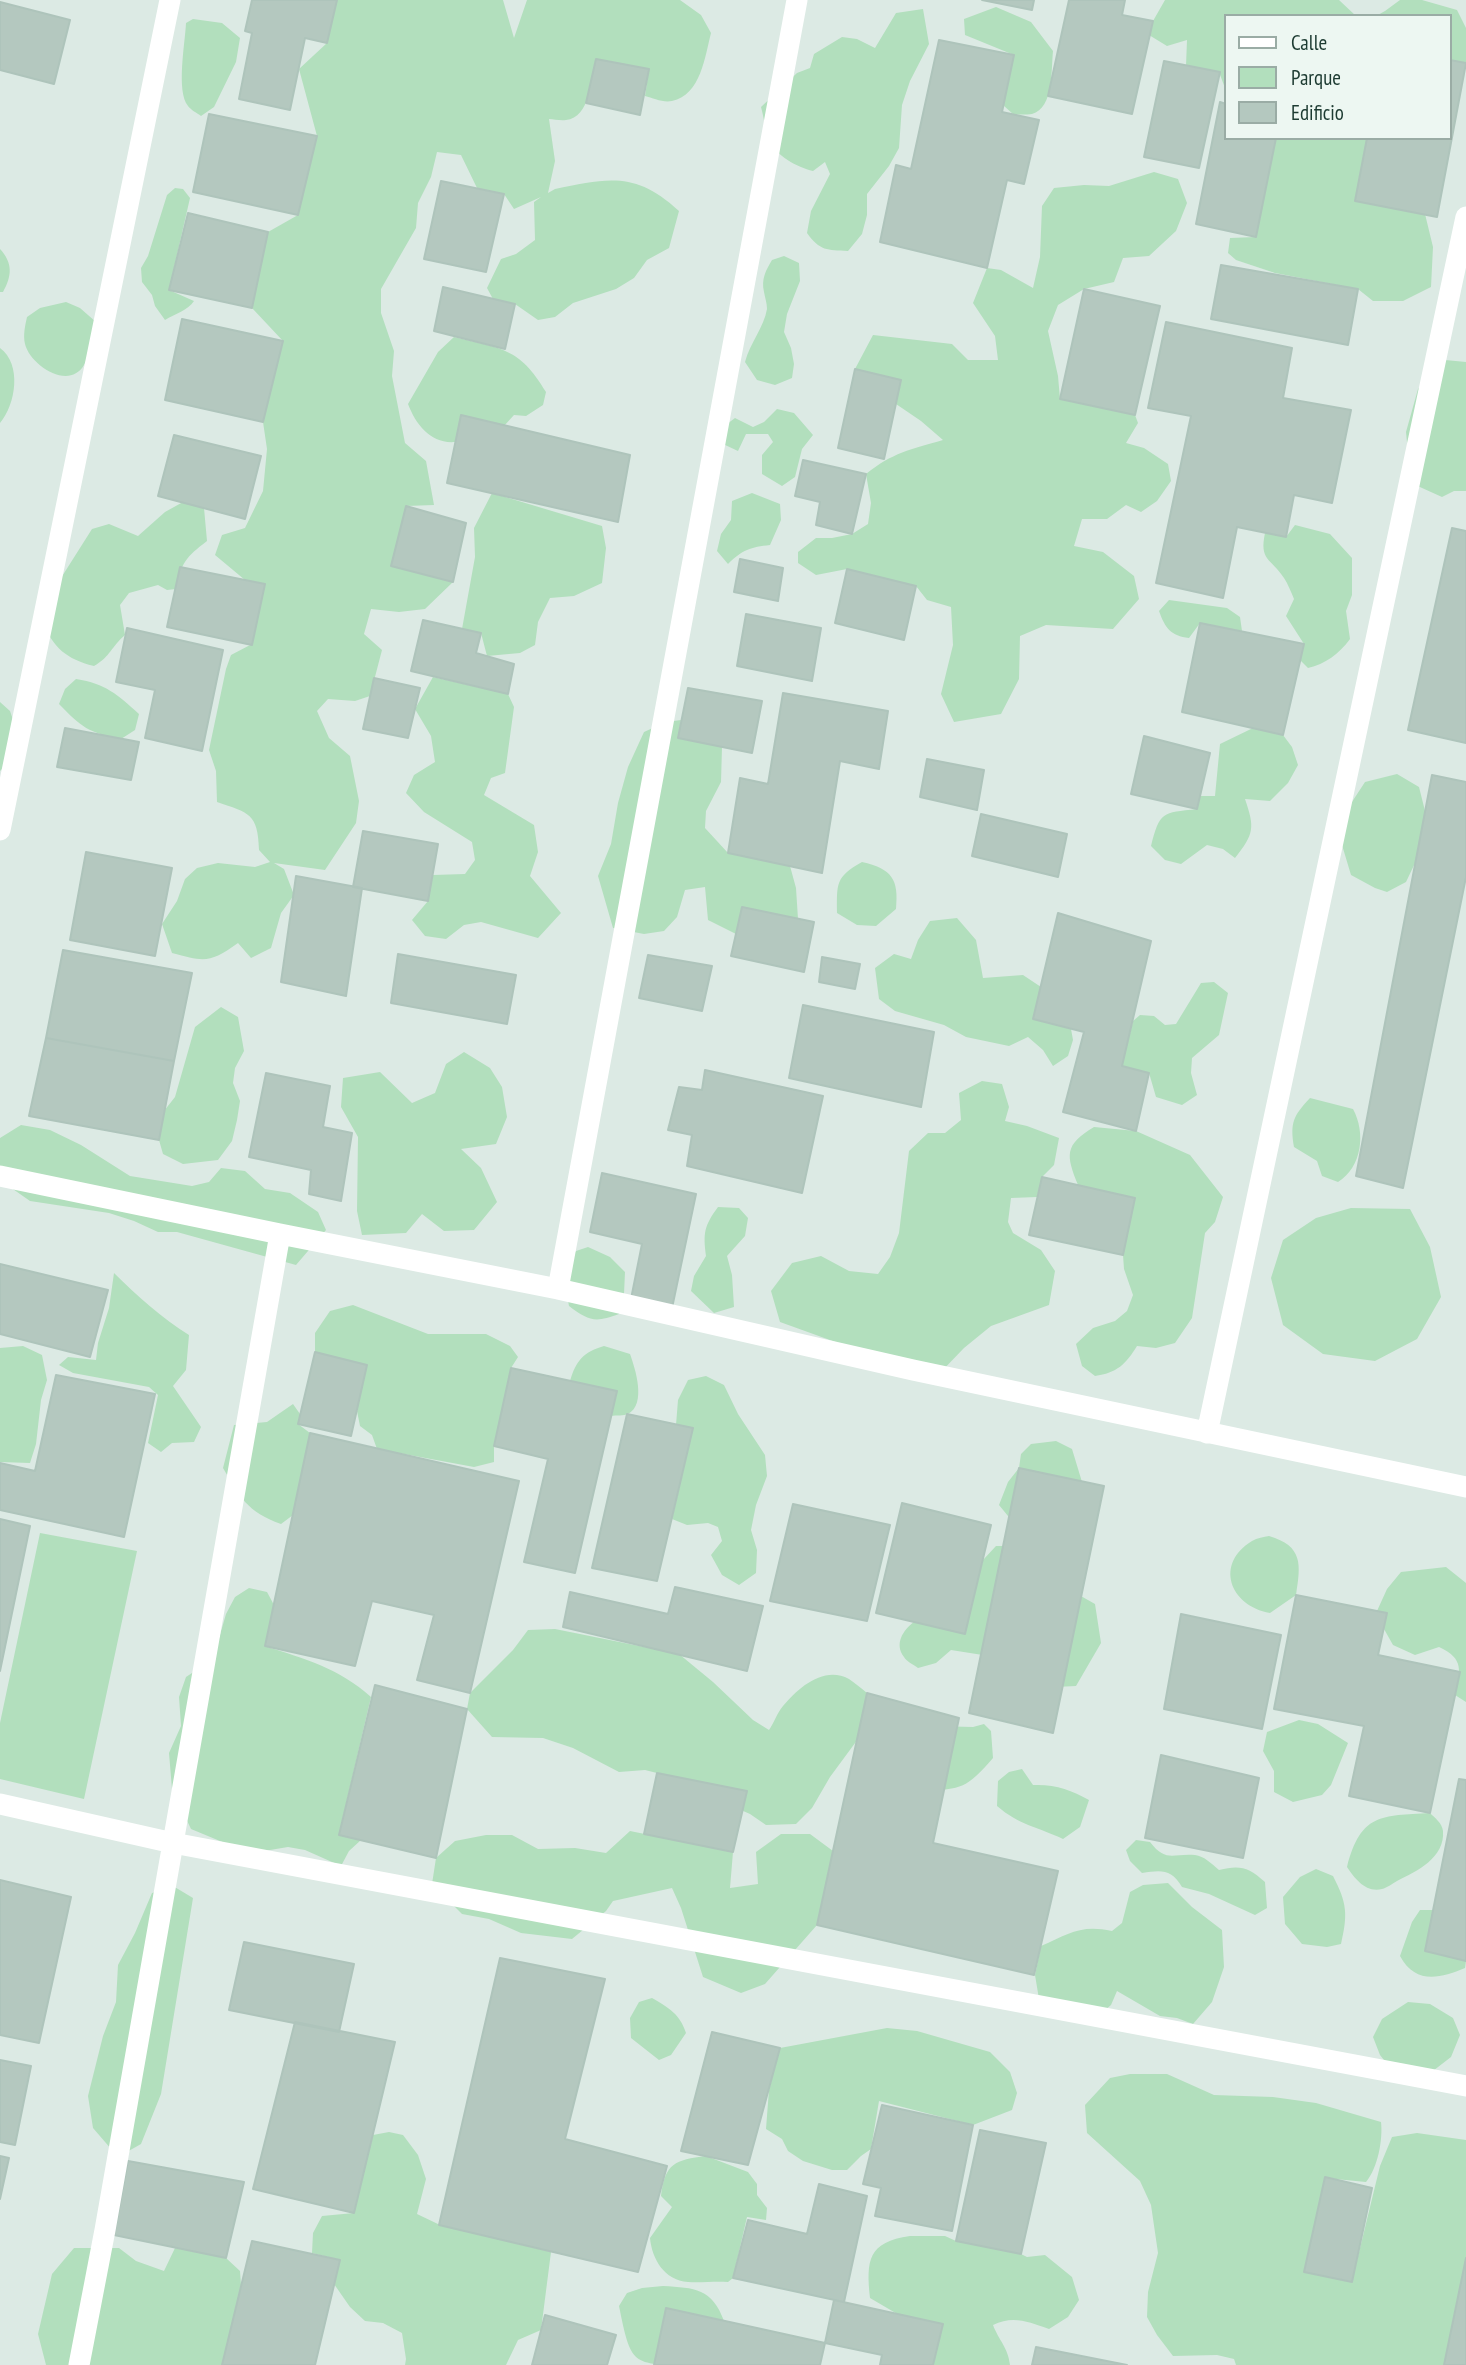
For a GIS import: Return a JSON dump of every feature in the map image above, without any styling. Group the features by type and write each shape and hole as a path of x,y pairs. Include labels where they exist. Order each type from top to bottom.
{"street":[{"path":"0,830 170,0"},
{"path":"558,1289 797,0"},
{"path":"1207,1433 1466,217"},
{"path":"0,1176 558,1289 926,1373 1466,1487"},
{"path":"79,2365 280,1234"},
{"path":"0,1804 173,1843 1466,2086"}],"green space":[{"path":"337,0 503,0 514,38 527,0 680,0 701,15 711,33 696,83 682,97 665,101 645,96 649,69 596,59 589,96 580,112 574,118 566,120 549,119 555,161 548,193 555,189 591,182 621,181 649,189 679,211 669,248 647,260 634,278 616,289 573,303 555,317 538,320 515,304 493,299 487,288 501,259 516,254 535,240 534,202 541,197 514,209 504,194 477,188 461,155 437,152 431,177 418,203 416,228 381,289 381,313 394,351 392,376 405,443 426,461 434,505 406,506 391,566 453,582 425,609 399,612 371,609 364,634 382,650 370,696 355,701 328,699 317,711 329,738 350,756 359,801 356,823 325,870 274,863 284,869 294,895 281,913 271,948 251,958 238,943 214,957 192,958 172,953 162,924 177,901 185,879 197,868 218,863 255,867 270,862 259,850 257,828 250,816 217,802 216,771 209,750 226,669 231,655 252,644 265,585 245,580 215,555 222,535 245,528 263,491 267,449 263,422 283,341 252,308 268,232 298,215 317,136 299,69 327,43"},
{"path":"1165,0 1339,0 1354,14 1224,14 1224,85 1219,72 1186,66 1187,40 1167,46 1149,35 1153,21"},
{"path":"1400,0 1422,0 1457,10 1466,28 1466,63 1452,60 1452,14 1380,14"},
{"path":"996,7 1031,22 1053,51 1048,96 1039,110 1032,114 1014,115 1003,105 1014,55 965,35 964,19"},
{"path":"923,9 929,44 910,81 902,105 899,148 867,194 867,215 862,234 848,251 824,248 807,233 811,211 830,174 825,162 813,171 782,156 769,140 761,107 797,73 810,68 814,54 842,37 857,39 875,48 896,13"},
{"path":"193,19 222,23 240,38 236,62 214,107 201,116 188,106 182,90 186,23"},
{"path":"1276,140 1367,140 1355,201 1425,214 1433,247 1431,287 1403,301 1373,301 1358,289 1275,273 1236,260 1228,253 1230,238 1256,237"},
{"path":"1154,172 1178,179 1187,203 1176,231 1149,256 1123,258 1114,282 1084,289 1058,305 1048,331 1060,399 1135,415 1138,423 1126,443 1144,448 1168,464 1171,481 1157,501 1141,512 1126,505 1107,519 1082,519 1074,546 1103,552 1134,576 1139,599 1113,629 1046,625 1020,636 1019,679 1001,714 954,722 941,694 953,645 951,607 927,600 916,586 847,569 816,575 798,563 798,552 816,538 852,534 868,524 871,503 866,474 893,456 943,440 896,404 901,380 855,369 873,335 952,344 968,360 998,360 995,336 973,303 987,268 1001,270 1033,288 1040,257 1042,206 1054,188 1109,186"},
{"path":"175,188 183,189 190,198 169,290 194,301 165,320 142,282 141,268 148,256 167,195"},
{"path":"0,249 10,270 3,292 0,292"},
{"path":"784,256 799,263 800,281 787,314 784,332 794,364 792,378 775,385 757,380 745,362 767,309 763,287 765,275 772,260"},
{"path":"66,302 80,308 96,322 84,365 69,376 42,367 28,352 24,337 27,317 40,308"},
{"path":"454,337 497,348 518,358 546,392 543,405 526,416 514,415 504,426 461,416 455,442 439,440 426,432 415,419 408,404 438,352"},
{"path":"0,348 12,364 14,384 10,406 0,423"},
{"path":"1445,360 1466,362 1466,491 1454,491 1442,497 1411,483 1406,432 1418,389"},
{"path":"777,409 794,413 813,435 802,449 795,477 782,486 762,474 762,455 773,442 768,434 746,434 738,451 723,444 727,424 735,418 753,427 764,422"},
{"path":"492,493 602,526 606,548 602,583 574,596 550,598 538,622 535,645 520,653 487,656 481,633 462,629 475,557 474,528"},
{"path":"752,493 780,504 781,520 770,545 747,550 728,564 717,551 721,534 731,520 732,501"},
{"path":"183,502 204,508 207,541 186,561 176,589 167,590 158,585 129,593 120,605 125,635 104,659 94,666 68,656 56,646 42,622 54,589 92,529 109,524 138,536 165,512"},
{"path":"1295,525 1330,534 1352,558 1352,595 1346,611 1350,639 1331,658 1308,668 1300,660 1304,644 1286,616 1294,599 1264,549 1265,533 1286,537"},
{"path":"1169,600 1227,608 1240,617 1242,631 1200,623 1189,638 1173,633 1166,626 1159,611"},
{"path":"433,677 508,694 514,707 505,773 491,778 484,795 534,825 538,852 530,876 561,913 538,938 481,922 464,925 446,939 425,936 412,920 428,901 433,875 465,874 475,860 472,842 424,812 406,793 414,775 435,762 431,736 415,709"},
{"path":"76,679 103,687 124,701 139,714 135,730 121,739 86,728 73,718 59,704 65,689"},
{"path":"0,702 10,711 23,749 0,771"},
{"path":"681,720 678,738 722,747 721,782 706,811 705,828 728,853 790,866 796,888 798,919 743,907 736,934 708,920 705,887 685,890 677,917 664,931 644,934 613,928 598,876 611,844 628,767 644,732 666,722"},
{"path":"1253,728 1283,735 1292,747 1298,765 1288,783 1270,801 1245,799 1251,830 1246,843 1235,858 1223,849 1207,845 1181,864 1165,860 1151,846 1160,820 1169,813 1197,809 1200,796 1215,796 1220,744"},
{"path":"1397,774 1419,787 1425,811 1416,861 1406,882 1387,892 1351,875 1342,845 1348,808 1365,782"},
{"path":"862,862 887,872 896,890 896,909 876,926 857,925 837,913 839,882 847,872"},
{"path":"957,918 976,940 983,978 1023,975 1041,987 1033,1019 1071,1029 1073,1040 1068,1056 1053,1066 1043,1050 1028,1037 1009,1046 966,1037 944,1025 895,1011 879,999 875,968 894,954 911,959 918,940 930,921"},
{"path":"1214,982 1228,993 1219,1035 1192,1058 1191,1073 1197,1095 1182,1105 1156,1097 1149,1073 1122,1066 1133,1021 1140,1015 1154,1016 1165,1025 1176,1024 1201,983"},
{"path":"221,1007 238,1017 244,1051 235,1068 233,1083 240,1101 232,1141 218,1160 183,1164 163,1154 159,1140 164,1111 175,1097 195,1027"},
{"path":"464,1052 490,1068 502,1087 507,1117 496,1144 461,1149 481,1168 497,1202 474,1230 444,1231 422,1214 406,1233 362,1235 357,1211 358,1137 341,1107 343,1078 380,1072 412,1103 435,1093 446,1064"},
{"path":"982,1081 1002,1084 1009,1107 1005,1121 1059,1138 1054,1165 1042,1177 1037,1197 1011,1198 1008,1222 1013,1233 1041,1250 1055,1271 1049,1305 991,1326 964,1348 939,1374 913,1370 780,1322 771,1291 792,1263 821,1256 849,1271 878,1274 890,1257 899,1233 909,1151 928,1133 945,1133 961,1120 959,1093"},
{"path":"1310,1098 1353,1109 1357,1118 1360,1139 1357,1159 1346,1176 1338,1182 1322,1176 1317,1161 1294,1147 1294,1120"},
{"path":"21,1125 50,1130 81,1145 130,1176 192,1186 209,1182 221,1168 245,1171 265,1189 290,1193 318,1212 326,1230 296,1265 177,1232 158,1232 109,1213 30,1201 0,1180 0,1138"},
{"path":"1094,1127 1136,1131 1190,1155 1223,1197 1215,1222 1205,1233 1192,1318 1175,1343 1156,1348 1137,1346 1120,1367 1095,1376 1082,1366 1076,1344 1093,1328 1115,1321 1127,1311 1133,1295 1124,1269 1123,1255 1135,1199 1078,1185 1071,1166 1070,1152 1077,1139"},
{"path":"718,1207 739,1208 748,1218 745,1236 727,1256 732,1275 734,1307 714,1313 691,1291 694,1276 706,1256 707,1225"},
{"path":"1351,1208 1410,1209 1430,1247 1441,1297 1417,1339 1375,1361 1323,1354 1283,1325 1271,1278 1283,1240 1316,1218"},
{"path":"588,1247 610,1257 625,1272 624,1294 619,1314 593,1319 569,1306 562,1267 576,1251"},
{"path":"114,1273 150,1306 189,1335 186,1370 173,1386 201,1427 194,1442 172,1443 161,1452 148,1443 158,1395 149,1387 73,1373 59,1365 68,1357 96,1360 98,1343 109,1308"},
{"path":"353,1305 428,1334 486,1334 510,1346 518,1357 511,1368 494,1446 494,1462 474,1467 377,1449 372,1435 360,1426 357,1411 367,1365 315,1352 315,1333 330,1311"},
{"path":"23,1346 42,1355 47,1380 41,1400 36,1444 30,1463 0,1462 0,1348"},
{"path":"604,1346 630,1354 632,1360 637,1376 638,1394 634,1409 626,1415 611,1416 570,1381 581,1358"},
{"path":"706,1376 724,1385 738,1414 765,1455 767,1476 756,1505 751,1530 757,1550 756,1573 739,1585 722,1575 711,1555 722,1541 718,1527 708,1523 687,1525 672,1519 693,1429 676,1425 678,1400 688,1380"},
{"path":"293,1404 300,1414 298,1424 310,1433 293,1515 281,1524 252,1509 223,1468 234,1425 267,1422"},
{"path":"1056,1441 1072,1449 1082,1482 1017,1527 999,1505 1008,1482 1019,1468 1021,1454 1031,1444"},
{"path":"40,1533 137,1551 84,1799 0,1779 0,1723"},
{"path":"1269,1536 1288,1545 1294,1551 1299,1565 1296,1595 1270,1613 1245,1602 1232,1583 1230,1572 1240,1550 1254,1540"},
{"path":"996,1546 1014,1546 1072,1591 1095,1604 1101,1643 1076,1686 1034,1688 989,1656 951,1650 936,1663 918,1668 906,1660 901,1652 901,1638 914,1622 965,1634 983,1560"},
{"path":"1446,1567 1466,1583 1466,1702 1455,1695 1459,1666 1453,1656 1439,1647 1415,1655 1393,1645 1384,1629 1387,1613 1377,1611 1387,1589 1401,1572"},
{"path":"249,1588 267,1592 274,1605 265,1646 334,1672 371,1697 339,1834 361,1840 349,1851 341,1866 305,1850 288,1847 258,1852 232,1846 191,1829 172,1789 169,1753 181,1726 179,1697 186,1677 213,1659 226,1614 235,1597"},
{"path":"555,1629 679,1654 753,1720 769,1730 783,1706 796,1692 812,1680 840,1675 867,1693 858,1739 830,1777 812,1808 796,1824 766,1825 750,1814 657,1773 645,1770 619,1772 573,1748 543,1738 492,1737 467,1709 470,1693 513,1650 528,1630"},
{"path":"1299,1720 1318,1724 1348,1743 1331,1785 1322,1795 1293,1802 1274,1792 1274,1771 1263,1751 1267,1732"},
{"path":"984,1724 991,1731 993,1758 963,1785 923,1792 934,1726 973,1727"},
{"path":"1022,1769 1033,1785 1063,1788 1089,1800 1080,1827 1063,1839 1021,1822 997,1806 998,1781 1009,1772"},
{"path":"1430,1813 1440,1823 1442,1840 1435,1856 1413,1873 1386,1888 1376,1890 1362,1884 1347,1867 1359,1836 1375,1821 1398,1815"},
{"path":"630,1831 733,1852 730,1888 758,1884 756,1852 781,1834 810,1834 833,1851 817,1925 765,1984 741,1993 703,1977 672,1888 613,1901 606,1911 572,1939 521,1933 489,1919 462,1914 432,1884 436,1858 455,1841 486,1835 512,1835 538,1849 575,1848 606,1853"},
{"path":"1136,1840 1150,1842 1165,1855 1198,1856 1219,1870 1249,1870 1265,1882 1267,1908 1255,1915 1209,1894 1182,1887 1174,1877 1165,1872 1142,1873 1130,1861 1126,1850"},
{"path":"1316,1869 1333,1876 1341,1894 1345,1925 1341,1944 1327,1947 1302,1944 1285,1924 1283,1897 1300,1877"},
{"path":"1168,1883 1192,1907 1222,1930 1224,1967 1212,2002 1193,2024 1160,2016 1117,1991 1111,2005 1098,2016 1039,1999 1035,1975 1041,1946 1083,1930 1112,1931 1122,1923 1130,1892 1143,1885"},
{"path":"173,1886 193,1898 161,2094 141,2144 118,2157 93,2128 88,2096 103,2036 116,2002 118,1965 152,1893"},
{"path":"1420,1910 1433,1910 1425,1951 1466,1961 1465,1968 1446,1975 1428,1977 1406,1965 1400,1956 1412,1922"},
{"path":"652,1998 673,2012 686,2033 671,2055 659,2060 631,2038 630,2018 639,2002"},
{"path":"1408,2002 1430,2004 1453,2018 1460,2035 1451,2057 1429,2074 1395,2074 1380,2055 1373,2037 1382,2019"},
{"path":"887,2028 917,2031 990,2052 1010,2072 1017,2093 1012,2110 973,2125 879,2101 871,2149 847,2170 832,2170 803,2161 788,2151 782,2139 766,2129 769,2090 780,2048"},
{"path":"1130,2074 1167,2074 1214,2095 1273,2097 1316,2103 1381,2122 1379,2153 1366,2182 1325,2178 1304,2272 1352,2281 1380,2166 1392,2137 1417,2133 1466,2140 1466,2258 1444,2365 1236,2365 1234,2359 1217,2355 1173,2356 1147,2317 1148,2292 1158,2253 1151,2205 1140,2181 1087,2133 1085,2105 1110,2078"},
{"path":"389,2132 403,2135 418,2155 426,2179 417,2214 440,2225 551,2252 541,2330 518,2340 506,2365 405,2365 402,2333 383,2323 365,2321 350,2307 334,2284 340,2260 312,2253 313,2233 322,2216 354,2213 373,2135"},
{"path":"706,2156 748,2172 757,2184 757,2195 767,2208 766,2220 747,2217 733,2278 728,2282 688,2282 672,2277 661,2267 651,2246 650,2238 672,2207 661,2196 665,2176 673,2165 679,2162"},
{"path":"910,2236 945,2236 956,2241 1027,2257 1045,2255 1072,2277 1079,2300 1068,2317 1049,2329 1014,2320 993,2325 1010,2365 933,2365 943,2324 899,2315 870,2298 869,2273 873,2255 885,2243"},
{"path":"74,2248 119,2248 136,2261 164,2271 175,2248 226,2258 240,2271 241,2285 222,2365 46,2365 38,2334 52,2274"},
{"path":"663,2286 693,2289 708,2296 724,2321 691,2365 645,2362 631,2351 627,2340 619,2306 627,2293"}],"building":[{"path":"252,0 337,0 327,43 305,38 290,110 239,99 252,33 245,31"},
{"path":"982,0 1034,0 1032,10"},
{"path":"1069,0 1125,0 1122,15 1153,21 1132,114 1048,96"},
{"path":"0,2 70,20 54,84 0,70"},
{"path":"939,40 1014,55 1002,112 1039,120 1024,184 1007,180 987,268 880,242 896,165 911,169"},
{"path":"596,59 649,69 640,115 586,103"},
{"path":"1452,60 1466,63 1452,137"},
{"path":"1164,61 1220,72 1199,168 1144,157"},
{"path":"1220,102 1224,103 1224,140 1276,140 1256,237 1196,224"},
{"path":"209,114 317,136 298,215 193,192"},
{"path":"1367,140 1452,140 1437,217 1355,201"},
{"path":"441,181 504,194 486,272 424,259"},
{"path":"188,213 268,232 252,308 169,290"},
{"path":"1221,265 1358,289 1348,345 1211,319"},
{"path":"443,287 515,304 505,349 434,331"},
{"path":"1084,289 1160,306 1135,415 1060,399"},
{"path":"182,319 283,341 263,422 165,400"},
{"path":"1166,322 1292,348 1283,398 1351,410 1332,503 1294,495 1286,537 1237,527 1223,598 1156,583 1191,416 1148,408"},
{"path":"855,369 901,380 884,459 838,448"},
{"path":"461,415 630,455 618,522 447,483"},
{"path":"174,435 261,456 245,519 158,496"},
{"path":"803,460 866,474 852,534 816,525 820,502 795,496"},
{"path":"406,506 466,523 453,582 391,566"},
{"path":"1452,528 1466,531 1466,743 1408,730"},
{"path":"740,559 783,568 778,601 734,592"},
{"path":"180,567 265,584 252,645 167,627"},
{"path":"847,569 916,586 904,640 835,623"},
{"path":"746,614 821,628 812,681 737,666"},
{"path":"423,620 481,633 476,653 514,664 508,694 411,671"},
{"path":"1200,623 1304,644 1283,735 1182,712"},
{"path":"127,628 223,650 202,751 145,738 155,690 116,682"},
{"path":"374,678 420,688 408,738 363,729"},
{"path":"688,688 762,701 752,753 678,738"},
{"path":"783,693 888,711 879,769 840,761 822,873 728,853 740,778 768,784"},
{"path":"65,728 139,742 131,780 57,767"},
{"path":"1144,736 1210,753 1197,809 1131,794"},
{"path":"927,759 984,770 977,810 920,797"},
{"path":"1432,775 1466,782 1466,877 1403,1188 1356,1176"},
{"path":"981,814 1067,834 1058,877 972,856"},
{"path":"363,831 438,844 428,901 353,887"},
{"path":"86,852 172,868 155,956 70,940"},
{"path":"296,876 362,888 346,996 281,982"},
{"path":"742,907 814,922 804,972 731,956"},
{"path":"1058,913 1151,941 1122,1066 1149,1073 1136,1131 1063,1112 1084,1032 1033,1019"},
{"path":"63,950 192,973 174,1061 46,1038"},
{"path":"398,954 516,975 507,1024 391,1003"},
{"path":"648,955 712,966 702,1011 639,998"},
{"path":"822,957 860,964 855,989 819,982"},
{"path":"803,1005 934,1032 921,1107 789,1078"},
{"path":"46,1038 174,1061 159,1140 29,1116"},
{"path":"705,1070 823,1096 802,1193 687,1166 692,1135 668,1130 679,1087 702,1090"},
{"path":"266,1073 330,1086 323,1127 352,1133 341,1201 309,1194 311,1170 249,1157"},
{"path":"602,1173 696,1194 672,1308 631,1299 642,1244 590,1232"},
{"path":"1042,1177 1135,1198 1123,1255 1029,1235"},
{"path":"0,1264 108,1290 90,1357 0,1334"},
{"path":"315,1352 367,1365 351,1436 298,1424"},
{"path":"511,1368 617,1391 575,1573 524,1562 548,1459 494,1446"},
{"path":"56,1375 155,1394 124,1537 0,1510 0,1463 35,1471"},
{"path":"627,1414 693,1428 657,1581 592,1568"},
{"path":"310,1433 519,1481 470,1693 417,1680 434,1615 372,1601 355,1666 265,1646"},
{"path":"1019,1468 1104,1486 1053,1733 969,1713"},
{"path":"902,1503 991,1525 965,1634 876,1613"},
{"path":"793,1504 890,1525 867,1621 770,1601"},
{"path":"0,1519 30,1526 0,1671"},
{"path":"675,1587 763,1606 747,1671 563,1627 570,1592 668,1614"},
{"path":"1296,1595 1387,1613 1378,1655 1460,1672 1430,1813 1349,1796 1364,1726 1274,1709"},
{"path":"1181,1614 1281,1635 1262,1729 1164,1709"},
{"path":"375,1685 467,1709 436,1858 339,1835"},
{"path":"867,1693 959,1718 933,1843 1058,1871 1034,1975 817,1925"},
{"path":"1161,1755 1259,1778 1243,1858 1145,1838"},
{"path":"657,1773 747,1791 733,1852 644,1834"},
{"path":"1459,1779 1466,1780 1466,1961 1425,1951"},
{"path":"0,1880 71,1897 39,2043 0,2035"},
{"path":"244,1942 354,1964 339,2032 229,2010"},
{"path":"500,1958 605,1979 565,2139 667,2166 638,2272 439,2225"},
{"path":"295,2022 395,2042 354,2213 253,2189"},
{"path":"712,2032 780,2048 748,2165 681,2151"},
{"path":"0,2060 31,2066 15,2145 0,2142"},
{"path":"882,2105 973,2125 952,2231 875,2216 881,2188 863,2184"},
{"path":"980,2130 1046,2143 1021,2254 956,2241"},
{"path":"0,2156 9,2158 0,2199"},
{"path":"128,2161 244,2182 226,2258 114,2235"},
{"path":"1325,2177 1372,2188 1352,2282 1304,2272"},
{"path":"819,2184 867,2196 844,2302 733,2278 748,2220 807,2234"},
{"path":"252,2241 340,2260 315,2365 222,2365"},
{"path":"1466,2258 1466,2365 1444,2365"},
{"path":"834,2300 943,2324 933,2365 880,2365 882,2355 825,2343"},
{"path":"666,2308 825,2343 820,2365 654,2365"},
{"path":"545,2315 616,2335 607,2365 532,2365"},
{"path":"1036,2347 1127,2365 1032,2365"}]}
